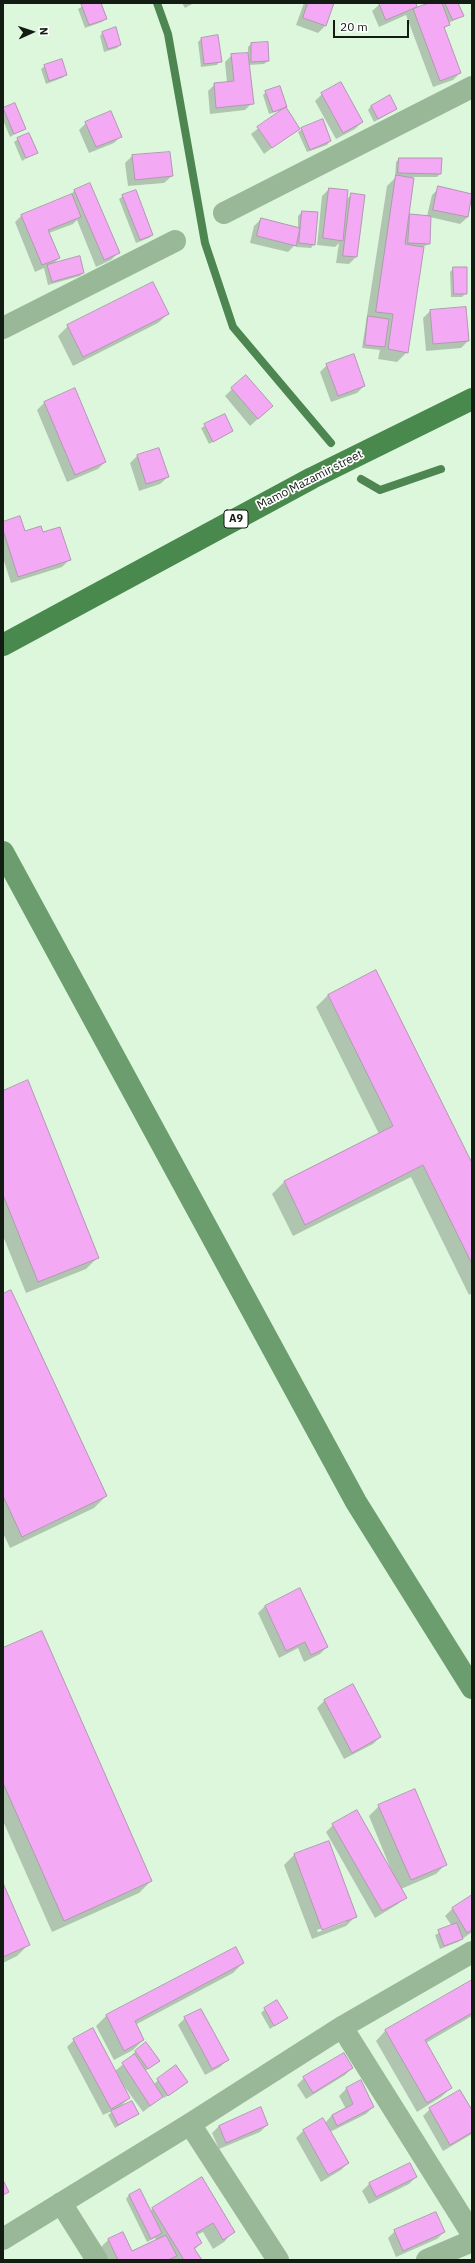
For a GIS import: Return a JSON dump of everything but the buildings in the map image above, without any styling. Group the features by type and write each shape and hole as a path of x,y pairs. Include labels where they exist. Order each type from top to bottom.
{"main road":[{"name":"Mamo Mazamir street","path":"3,645 312,478 472,399"}],"street":[{"path":"224,213 472,87"},
{"path":"3,328 175,241"},
{"path":"3,852 356,1502 472,1688"},
{"path":"3,2239 190,2124 342,2027 472,1952"},
{"path":"342,2027 472,2234"},
{"path":"190,2124 278,2260"},
{"path":"62,2203 97,2260"},
{"path":"427,2260 472,2241"}],"waterway":[{"path":"157,3 168,34 205,243 233,327 331,443"},
{"path":"361,479 380,490 441,469"}]}
